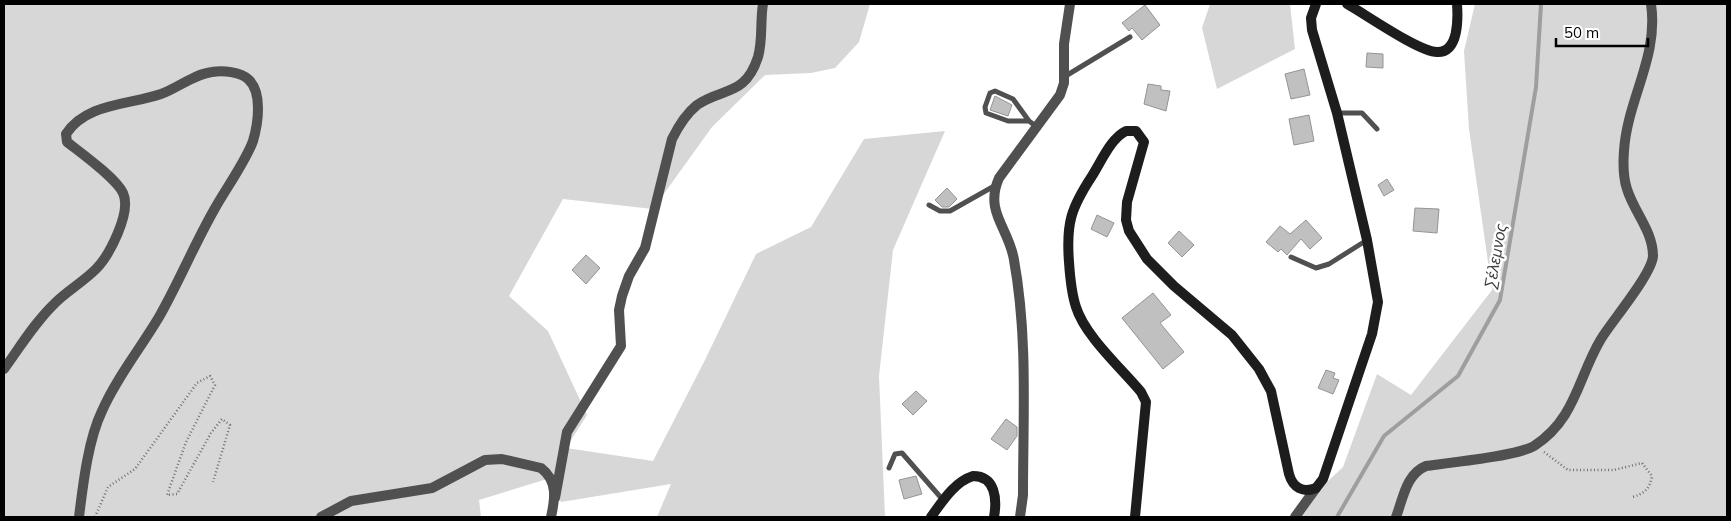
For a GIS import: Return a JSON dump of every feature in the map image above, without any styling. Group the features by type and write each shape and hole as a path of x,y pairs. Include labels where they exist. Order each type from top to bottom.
{"main road":[{"path":"1135,517 1146,402 1142,392 1095,338 1076,309 1071,291 1067,244 1069,220 1075,201 1120,134 1131,130 1139,133 1144,142 1127,202 1126,220 1129,231 1147,259 1174,286 1232,335 1259,369 1271,391 1291,479 1299,489 1310,490 1316,488 1322,479 1372,334 1378,294 1337,113 1312,30 1311,18 1316,4"},
{"path":"1348,4 1422,48 1437,52 1448,48 1454,39 1458,25 1457,4"},
{"path":"931,517 943,500 960,482 978,476 986,480 995,492 997,501 994,517"}],"street":[{"path":"551,517 567,432 621,346 619,310 622,296 629,276 644,248 672,139 676,131 697,106 731,92 744,80 755,63 759,51 763,4"},
{"path":"1020,517 1023,495 1023,339 1014,261 993,203 996,184 1033,124 1060,95 1064,77 1064,44 1070,4"},
{"path":"1396,517 1408,483 1418,470 1426,466 1517,452 1534,446 1562,421 1574,402 1598,344 1651,266 1652,247 1627,190 1623,171 1624,149 1629,123 1652,40 1654,21 1651,4"},
{"path":"4,370 55,303 103,262 116,238 122,219 125,200 123,193 115,183 67,142 66,134 69,130 78,121 109,106 161,94 206,73 220,71 238,74 253,83 258,110 252,142 202,231 174,290 112,389 101,413 84,474 79,517"},
{"path":"321,517 350,501 432,488 479,462 491,459 502,459 541,468 551,477 555,498"},
{"path":"1295,517 1316,488"}],"lane":[{"path":"1064,77 1130,37"},
{"path":"995,91 1013,99 1033,124 1008,122 986,113 985,107 990,93 995,91"},
{"path":"1337,113 1362,113 1377,129"},
{"path":"929,205 940,211 950,211 996,184"},
{"path":"1291,256 1316,268 1329,264 1367,240"},
{"path":"889,468 895,454 902,452 943,500"}],"path":[{"path":"95,517 108,488 135,469 197,383 210,376 215,385 186,442 167,495 177,494 211,433 222,419 230,425 213,482"},
{"path":"1534,446 1568,470 1614,470 1642,463 1652,476 1650,485 1642,495 1632,497"}],"shaded area":[{"path":"4,4 870,4 859,42 835,68 811,73 765,75 712,127 653,209 563,199 509,296 548,331 587,415 566,448 653,461 704,362 756,254 811,227 864,139 945,131 893,250 879,376 885,517 657,517 671,484 561,502 547,479 479,500 481,517 4,517"},
{"path":"1210,4 1290,4 1295,49 1217,89 1202,28"},
{"path":"1475,4 1727,4 1727,517 1290,517 1343,467 1377,374 1411,395 1492,290 1469,129 1464,51"}],"building":[{"path":"1145,5 1160,25 1142,40 1132,28 1129,31 1122,23"},
{"path":"1367,53 1383,54 1383,68 1366,67"},
{"path":"1304,69 1310,95 1291,99 1285,74"},
{"path":"1148,84 1161,86 1161,90 1170,91 1166,111 1144,104"},
{"path":"995,96 1012,105 1008,116 990,110"},
{"path":"1309,115 1314,141 1294,145 1289,119"},
{"path":"1387,179 1394,190 1384,196 1378,185"},
{"path":"947,188 957,199 949,207 942,207 935,200"},
{"path":"1415,208 1439,209 1437,233 1413,231"},
{"path":"1097,215 1114,223 1107,237 1091,229"},
{"path":"1306,220 1322,238 1310,249 1301,239 1287,255 1281,249 1278,252 1266,242 1280,226 1290,234"},
{"path":"1179,231 1194,245 1182,257 1168,243"},
{"path":"586,255 600,268 586,284 572,270"},
{"path":"1153,293 1171,315 1160,323 1184,352 1163,369 1122,318"},
{"path":"1326,370 1335,373 1333,378 1339,380 1333,394 1318,388"},
{"path":"916,391 927,401 913,415 902,404"},
{"path":"1006,419 1017,427 1017,436 1007,450 991,439"},
{"path":"916,476 922,494 904,499 899,480"}],"waterway":[{"name":"Σέλεμνος","path":"1337,517 1384,436 1458,376 1500,300 1536,87 1541,4"}]}
